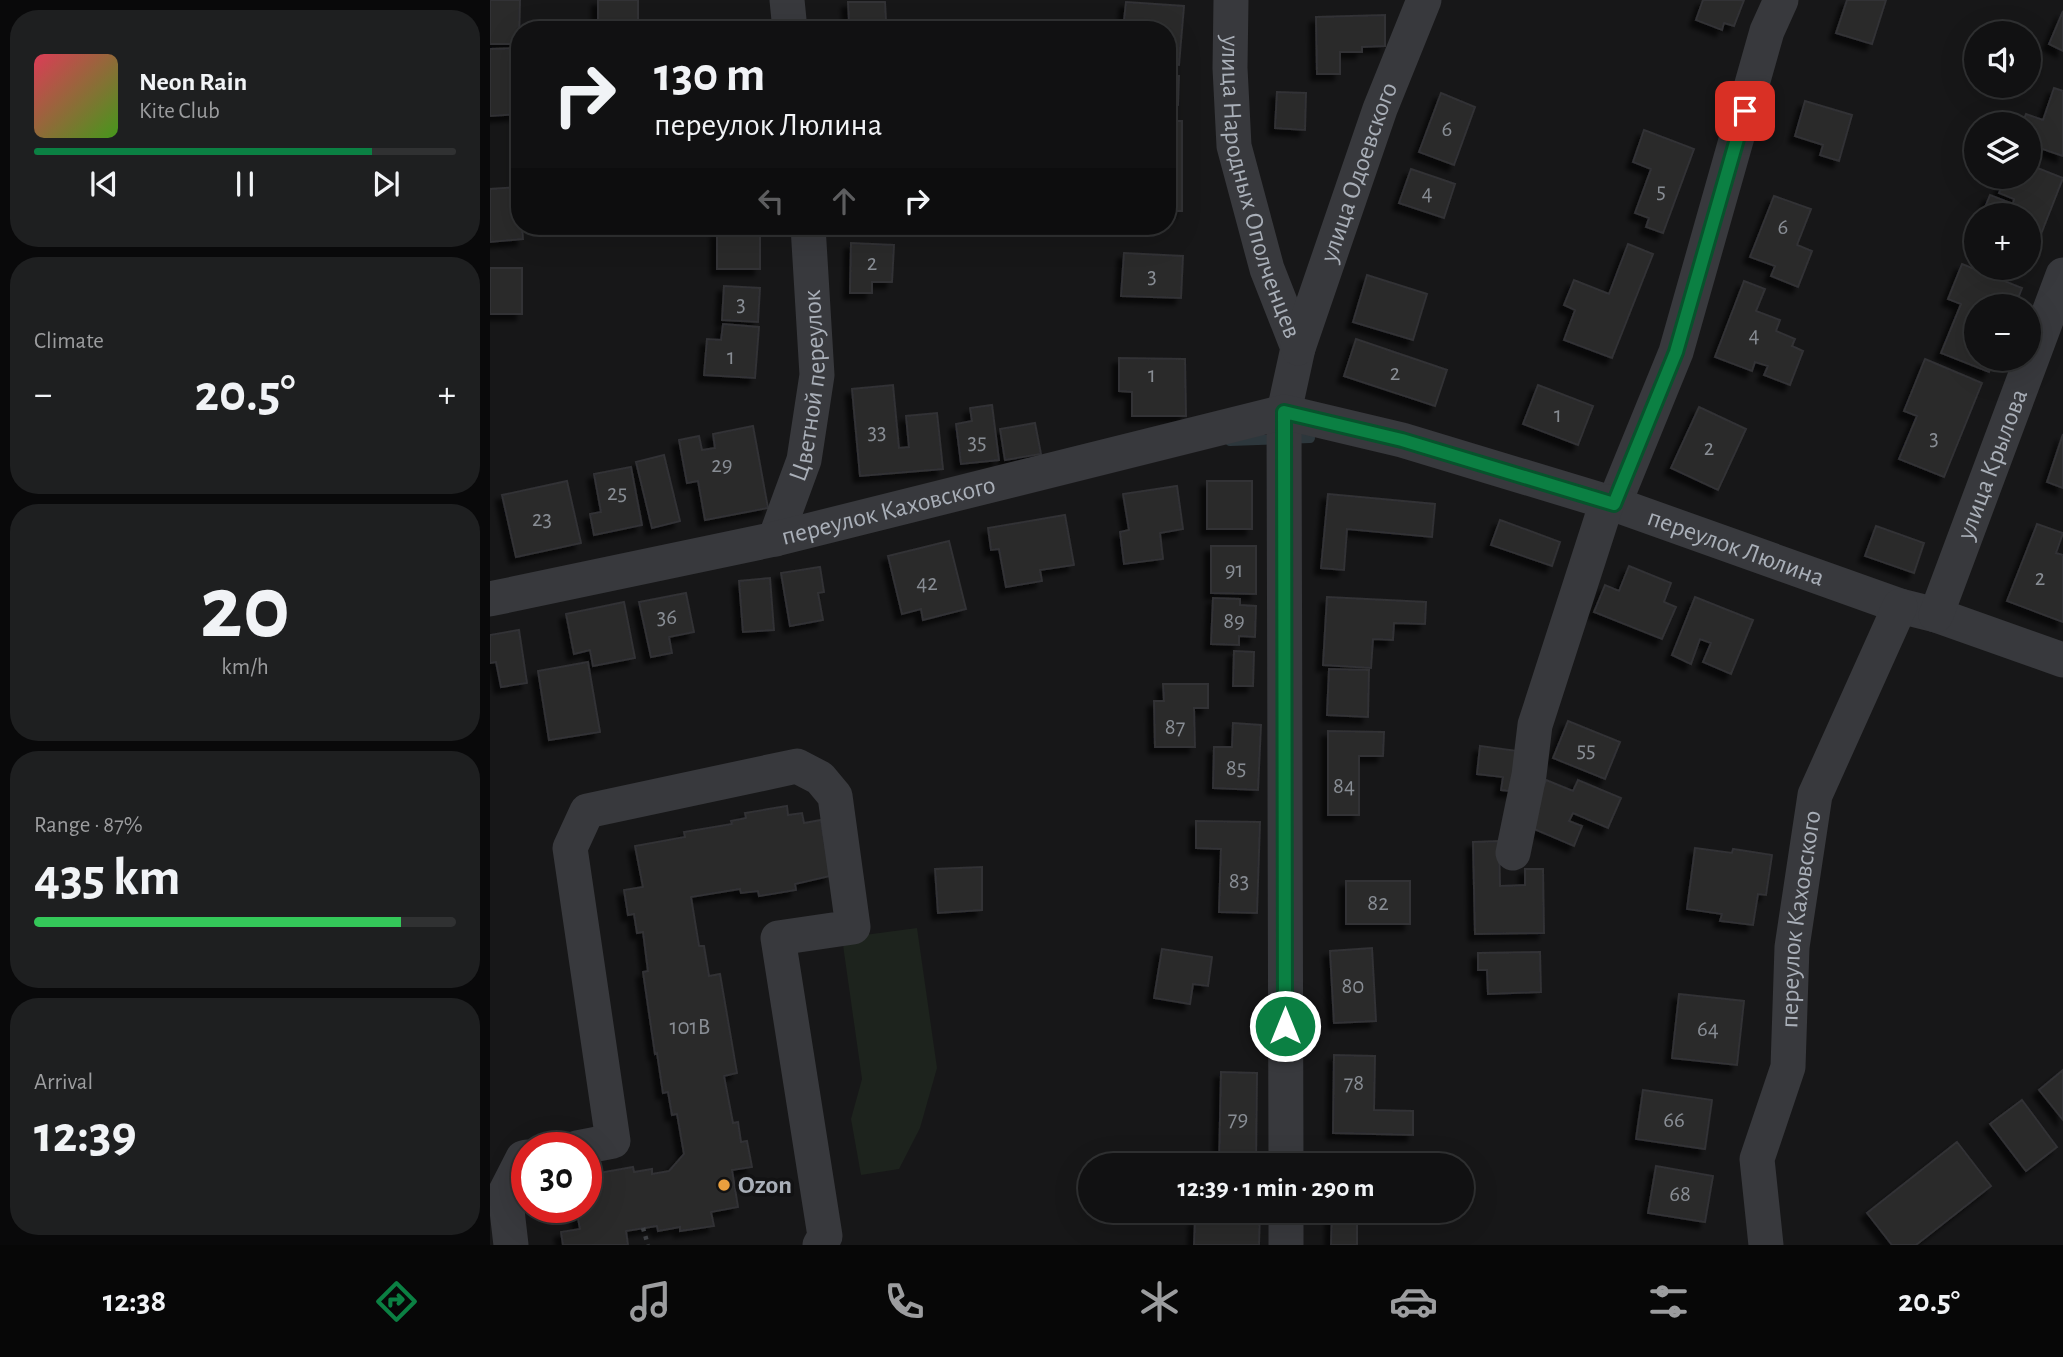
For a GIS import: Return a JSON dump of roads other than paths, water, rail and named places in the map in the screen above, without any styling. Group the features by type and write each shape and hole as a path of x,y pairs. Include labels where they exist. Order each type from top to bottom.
{"street":[{"path":"787,0 789,21"},
{"name":"улица Народных Ополченцев","path":"1231,0 1230,68 1234,146 1267,269 1298,348 1284,412 1286,1153"},
{"name":"улица Одоевского","path":"1298,348 1380,109 1424,0"},
{"path":"1513,853 1529,775 1535,725 1611,503 1676,352 1767,31 1781,0"},
{"name":"Цветной переулок","path":"775,539 804,460 817,375 809,235"},
{"name":"улица Крылова","path":"1936,615 2063,275"},
{"name":"переулок Люлина","path":"1284,412 1402,440 1611,503 1900,606 1936,615 2063,660"},
{"name":"переулок Каховского","path":"490,600 775,539 1284,412"},
{"name":"переулок Каховского","path":"1766,1245 1757,1158 1788,1068 1792,947 1815,795 1900,606"},
{"path":"602,1143 613,1141 570,848 587,811 797,766 820,778 835,796 853,927 778,938 825,1236 820,1245"},
{"path":"511,1181 505,1193 511,1245"},
{"path":"1286,1223 1286,1245"}],"waterway":[{"path":"1230,441 1310,438"}],"place":[{"name":"Ozon","path":"724,1185"}]}
